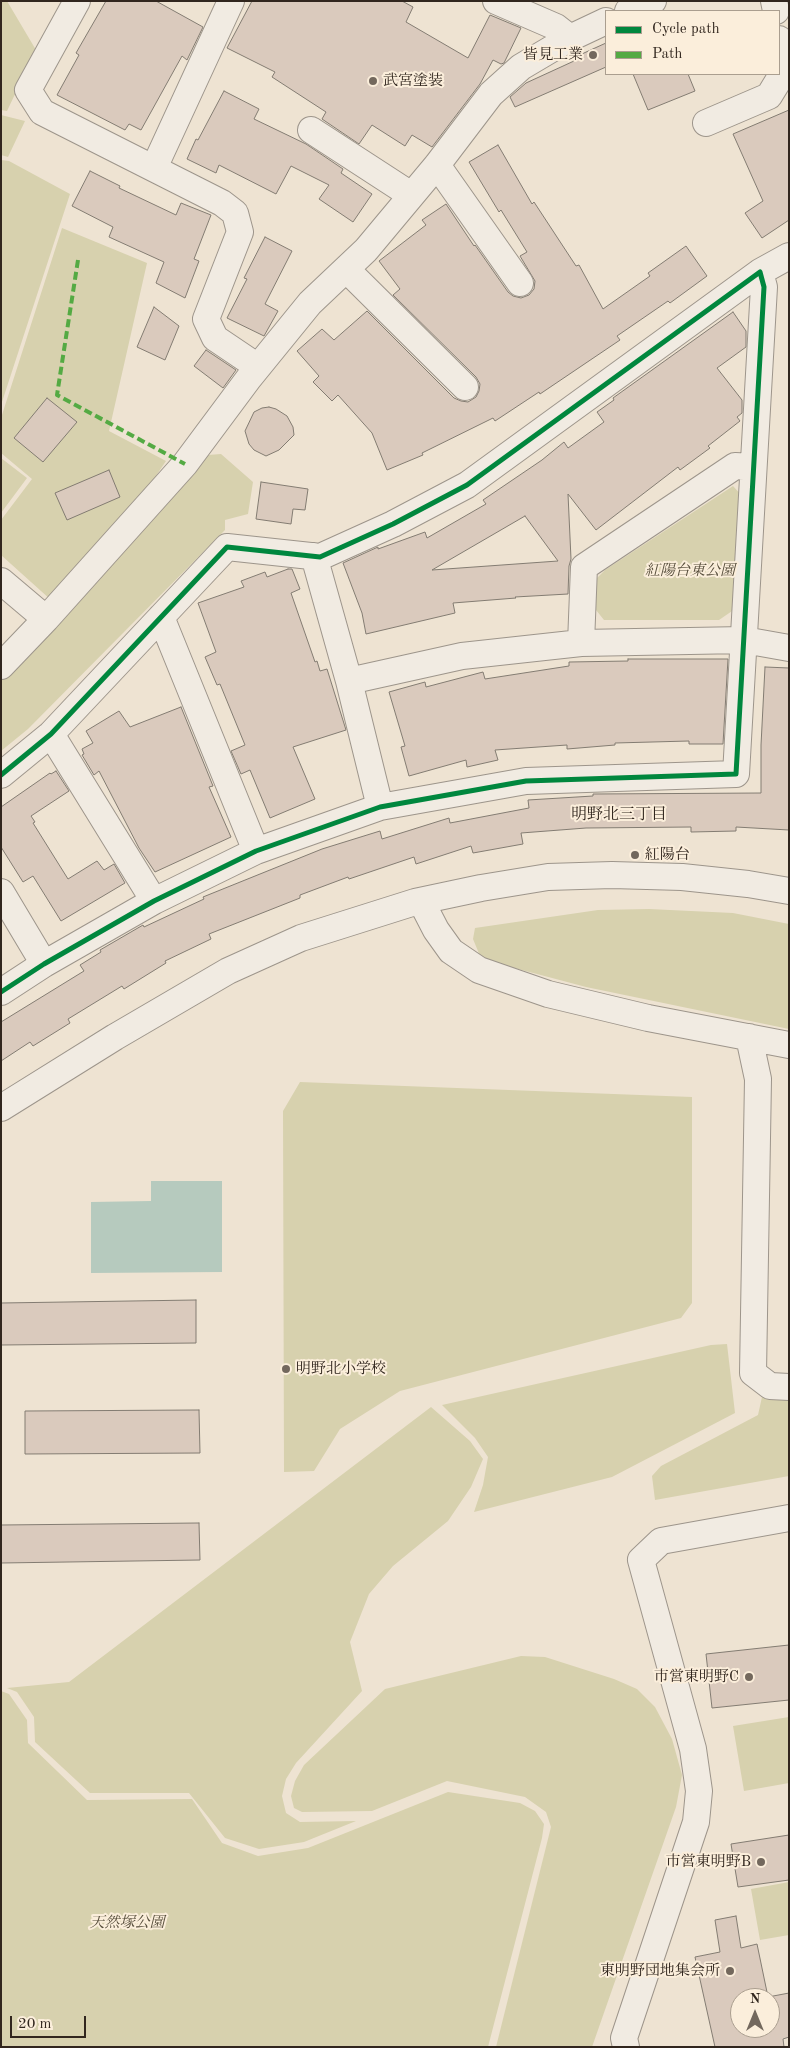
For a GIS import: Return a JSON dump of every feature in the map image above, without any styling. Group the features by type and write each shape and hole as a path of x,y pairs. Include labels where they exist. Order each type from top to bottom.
{"street":[{"path":"77,1 28,90 42,112 222,203 235,213 240,232 206,319 215,338 258,367"},
{"path":"154,168 231,1"},
{"path":"496,1 556,27 570,38"},
{"path":"630,10 653,1"},
{"path":"1,666 46,620 184,464 258,367 310,303 366,250 412,195 491,94 521,67 570,38 605,21"},
{"path":"706,123 769,96 783,73 780,48"},
{"path":"310,130 412,195"},
{"path":"436,165 520,283"},
{"path":"1,775 51,734 227,548 320,557 393,524 467,485 760,272 789,256"},
{"path":"347,270 466,387"},
{"path":"1,992 44,964 154,901 256,851 380,807 526,781 736,774 764,287 760,272"},
{"path":"581,643 584,567 735,466 753,466"},
{"path":"314,556 349,681 380,807"},
{"path":"1,581 46,620"},
{"path":"160,617 256,851"},
{"path":"349,681 462,656 581,643 744,640 789,648"},
{"path":"51,734 154,901"},
{"path":"1,1108 115,1037 228,971 301,938 421,900 548,877 612,875 682,877 748,884 789,891"},
{"path":"1,892 44,964"},
{"path":"421,900 436,930 451,951 479,970 548,994 648,1018 789,1045"},
{"path":"749,1037 758,1079 753,1373 770,1386 789,1387"},
{"path":"626,2047 624,2038 696,1822 699,1791 693,1749 640,1560 661,1541 789,1518"}],"green space":[{"path":"1,1 7,1 36,50 7,111 1,110"},
{"path":"1,115 25,121 8,157 1,155"},
{"path":"1,160 9,161 70,194 1,405"},
{"path":"62,228 147,263 109,431 166,461 135,507 51,600 1,555 1,520 32,479 1,453 1,418"},
{"path":"221,454 253,482 248,514 225,520 225,530 28,729 1,751 1,680 208,455"},
{"path":"1,458 27,478 1,513"},
{"name":"紅陽台東公園","path":"733,486 744,498 735,609 719,620 604,620 592,605 595,580 605,570"},
{"path":"649,909 733,913 789,924 789,1029 586,987 488,961 480,956 473,939 475,928 598,910"},
{"path":"300,1082 692,1097 692,1303 681,1318 400,1391 340,1429 314,1471 284,1472 283,1111"},
{"path":"727,1344 735,1413 612,1477 474,1512 483,1485 488,1457 475,1438 442,1405 711,1345"},
{"path":"762,1397 789,1399 789,1476 655,1500 652,1476 661,1466 758,1415"},
{"path":"431,1407 470,1441 483,1459 471,1487 448,1521 393,1566 369,1594 350,1642 362,1691 296,1763 286,1779 282,1796 286,1813 300,1822 356,1821 304,1842 259,1849 225,1838 189,1793 90,1793 35,1742 34,1717 17,1692 7,1688 69,1682"},
{"path":"521,1656 545,1657 614,1679 637,1689 655,1707 672,1739 682,1775 676,1807 592,2047 496,2047 551,1827 546,1812 525,1797 447,1781 372,1811 302,1812 294,1808 291,1796 295,1781 304,1765 385,1689"},
{"name":"天然塚公園","path":"1,1691 9,1694 27,1720 28,1743 87,1800 192,1799 222,1843 258,1856 308,1848 448,1792 520,1803 535,1811 544,1824 542,1838 488,2047 1,2047"},
{"path":"789,1717 789,1783 744,1791 733,1726"},
{"path":"789,1882 789,1935 760,1940 751,1889"}],"shaded area":[{"path":"151,1181 222,1181 222,1272 91,1273 91,1202 151,1201"}],"building":[{"path":"106,1 156,1 203,27 187,60 182,56 141,130 129,124 125,130 57,95 79,55 76,53"},
{"path":"252,1 402,1 413,7 406,22 468,58 490,15 521,28 504,63 501,64 493,60 480,84 432,147 412,135 405,146 372,125 359,144 322,119 326,112 272,77 275,72 227,48"},
{"path":"605,43 605,67 515,107 510,97 526,83 574,61 573,58"},
{"path":"633,75 688,75 695,91 648,110"},
{"path":"224,91 259,109 254,119 306,144 343,169 341,173 372,194 353,222 319,199 329,185 291,166 276,194 219,165 216,173 187,159 196,139 198,140"},
{"path":"789,110 789,220 762,238 745,213 763,201 733,134"},
{"path":"498,145 532,204 534,202 576,266 579,265 603,309 650,276 648,273 686,246 707,276 670,303 668,301 617,336 620,340 540,394 539,392 495,421 493,418 422,453 423,455 387,470 372,433 338,395 332,401 313,382 319,376 297,351 322,329 334,340 367,311 454,398 468,402 476,397 480,384 476,377 393,295 400,289 379,261 426,225 422,220 446,204 508,292 513,296 521,298 529,295 534,289 535,281 520,256 527,252 501,210 499,212 469,162"},
{"path":"90,171 120,186 119,188 176,215 181,203 211,215 194,259 199,261 185,298 156,283 164,262 109,237 113,227 72,206"},
{"path":"265,237 292,251 265,304 278,311 264,336 227,318 247,279 244,278"},
{"path":"154,307 179,326 165,360 137,347"},
{"path":"733,312 746,331 746,347 717,368 742,400 742,413 737,417 740,421 708,446 710,448 680,470 678,467 596,530 568,494 571,559 568,594 453,603 455,613 366,634 362,613 343,563 378,547 378,549 425,532 427,538 486,504 483,500 542,460 564,442 568,448 604,422 597,412 614,400 613,398","holes":["525,516 558,561 432,570"]},
{"path":"206,350 236,370 223,388 194,366"},
{"path":"47,398 77,422 43,462 14,438"},
{"path":"269,407 287,416 293,427 294,435 279,450 266,456 254,450 249,444 245,431 254,412"},
{"path":"109,470 120,497 67,520 55,493"},
{"path":"261,482 308,489 305,510 293,509 291,524 256,519"},
{"path":"292,569 300,589 291,593 315,662 317,661 320,671 327,669 346,730 293,747 315,799 270,818 250,770 241,774 231,751 245,745 220,684 217,685 205,657 216,652 198,603 244,587 241,581 265,572 267,577"},
{"path":"628,659 728,659 723,744 689,744 689,741 615,743 615,745 567,749 567,745 495,750 498,760 467,767 466,760 409,776 401,747 405,746 389,692 425,682 426,687 483,672 485,679 569,666 569,662 628,661"},
{"path":"765,667 789,668 789,830 736,827 736,831 691,832 691,827 586,828 521,833 523,844 473,853 471,846 416,864 414,857 349,879 348,877 300,895 300,898 209,934 211,939 165,961 166,963 124,989 122,986 68,1019 70,1023 33,1046 30,1042 1,1061 1,1022 84,971 80,965 101,952 100,950 143,925 144,927 204,899 203,897 322,849 380,831 382,839 449,818 450,823 529,808 528,800 593,796 593,794 761,793 761,745"},
{"path":"181,707 213,786 209,787 231,837 155,872 139,848 99,771 94,775 82,755 84,754 82,749 93,743 86,731 119,711 130,727"},
{"path":"56,771 69,791 31,816 35,822 33,823 68,879 97,861 104,870 114,864 125,883 61,921 33,876 23,882 1,847 1,807 50,773"},
{"path":"196,1300 196,1343 1,1345 1,1303"},
{"path":"199,1410 200,1453 25,1454 25,1411"},
{"path":"199,1523 200,1560 1,1563 1,1525"},
{"name":"市営東明野C","path":"789,1645 789,1700 712,1708 706,1654"},
{"name":"市営東明野B","path":"789,1835 789,1880 738,1887 731,1844"},
{"path":"736,1916 741,1948 757,1944 766,1988 730,1988 730,2038 780,2038 780,1995 789,1993 789,2037 783,2039 784,2047 715,2047 695,1957 720,1952 715,1920"}],"marked path":[{"path":"78,260 57,395 185,464"}],"cycle path":[{"path":"1,775 51,734 227,547 320,557 393,524 467,485 760,272 764,287 736,774 526,781 380,807 256,851 154,901 44,964 1,992"}],"place":[{"name":"皆見工業","path":"593,55"},
{"name":"武宮塗装","path":"373,81"},
{"name":"紅陽台","path":"635,855"},
{"name":"明野北小学校","path":"286,1369"},
{"name":"市営東明野C","path":"749,1677"},
{"name":"市営東明野B","path":"761,1862"},
{"name":"東明野団地集会所","path":"730,1971"}],"district":[{"name":"明野北三丁目","path":"619,815"}]}
